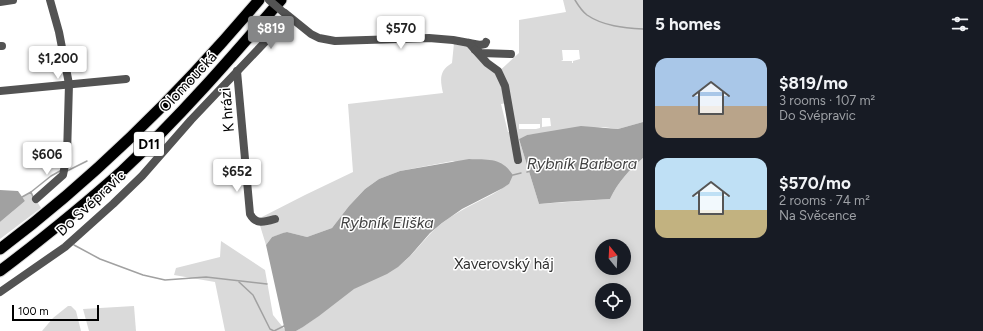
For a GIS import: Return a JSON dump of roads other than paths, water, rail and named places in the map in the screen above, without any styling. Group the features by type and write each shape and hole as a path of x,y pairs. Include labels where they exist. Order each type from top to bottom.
{"highway":[{"name":"Olomoucká","path":"0,249 30,227 145,125 195,72 259,0"},
{"name":"Olomoucká","path":"0,270 39,241 122,170 215,76 281,0"}],"street":[{"path":"0,2 13,0"},
{"path":"36,199 63,176 67,155 69,84 59,32 50,0"},
{"path":"269,0 311,34 319,38 335,41 429,38 483,45 486,42"},
{"name":"Do Svépravic","path":"0,292 65,247 114,204 142,176 191,120 284,22 286,14"},
{"path":"469,42 487,63 498,71 505,86 518,160"},
{"path":"475,50 482,53 511,54"},
{"name":"K hrázi","path":"237,71 250,214 259,222 275,219"},
{"path":"0,91 126,79"}],"water":[{"name":"Rybník Barbora","path":"643,122 643,158 624,177 610,199 539,204 519,139 527,135 581,126 618,129"},
{"name":"Rybník Eliška","path":"469,159 489,160 499,162 504,165 513,175 509,184 462,209 442,223 430,233 398,267 387,274 354,289 319,316 296,331 285,331 266,245 272,237 287,232 307,237 332,228 349,206 365,189 379,179 400,171"},
{"path":"0,190 18,191 25,201 0,222"}],"waterway":[{"path":"575,0 587,15 600,22 621,27 643,29"},
{"path":"67,171 87,161"},
{"path":"31,192 51,176 60,171"},
{"path":"527,172 531,171"},
{"path":"513,175 521,173"},
{"path":"22,197 31,192 33,197"},
{"path":"74,245 100,259 143,275 165,280 206,277 267,284"},
{"path":"239,282 253,295 270,329 274,331 284,326"}],"park label":[{"name":"Xaverovský háj","path":"504,264"}]}
